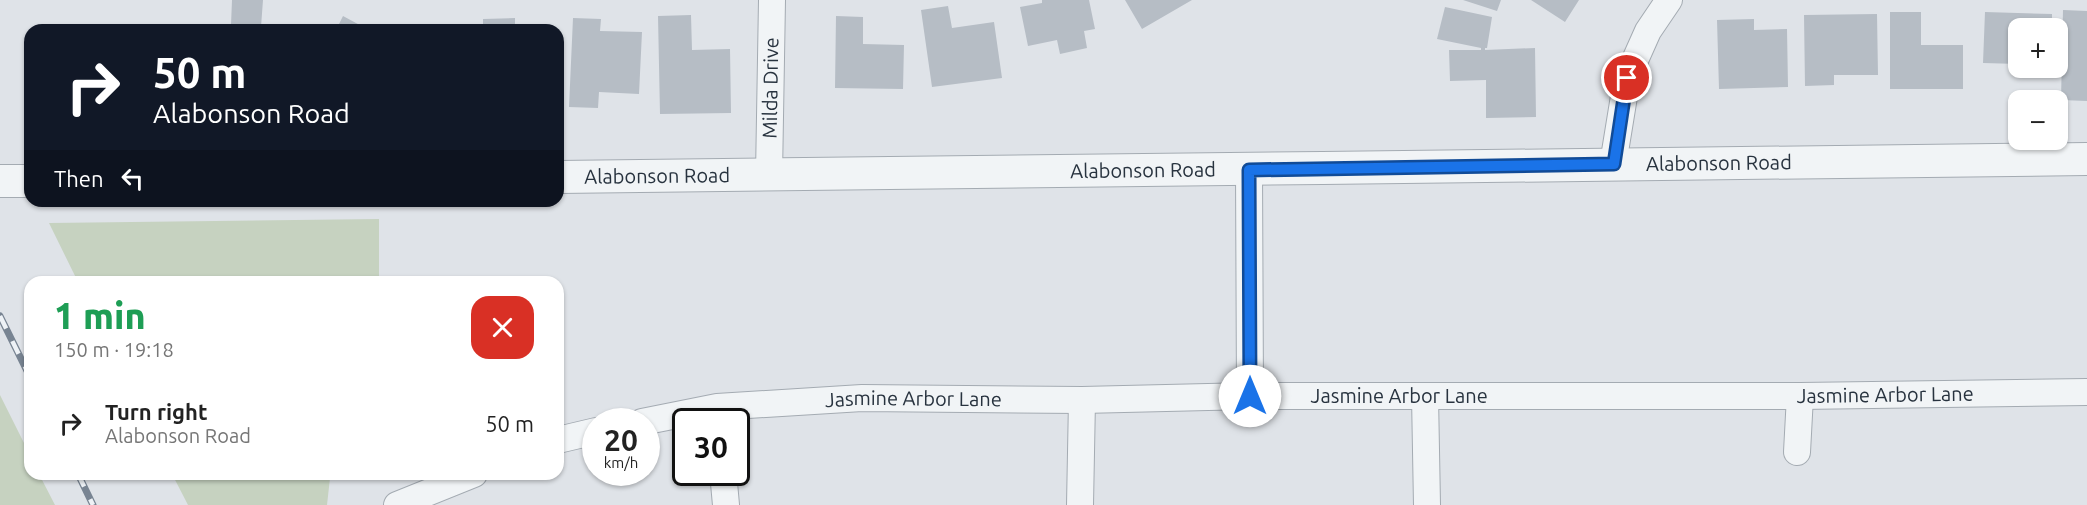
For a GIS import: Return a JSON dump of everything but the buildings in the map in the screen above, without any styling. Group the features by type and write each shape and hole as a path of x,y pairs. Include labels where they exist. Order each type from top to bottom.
{"street":[{"name":"Milda Drive","path":"769,175 772,0"},
{"path":"1614,164 1627,78 1648,32 1669,0"},
{"name":"Alabonson Road","path":"564,177 2087,159"},
{"path":"1249,170 1250,396"},
{"path":"0,181 24,181"},
{"name":"Jasmine Arbor Lane","path":"750,410 862,398 1082,400 1250,396 1800,396 2087,392"},
{"path":"1425,396 1427,505"},
{"path":"1797,452 1800,396"},
{"path":"1080,505 1082,400"},
{"path":"564,439 582,434"},
{"path":"397,505 459,480"},
{"path":"724,486 726,505"}],"green space":[{"path":"379,219 379,276 75,276 49,223"},
{"path":"0,395 24,443 24,480 42,480 55,505 0,505"},
{"path":"175,480 330,480 327,505 188,505"}],"railway":[{"path":"0,316 24,365"},
{"path":"81,480 93,505"}],"route":[{"path":"1250,396 1249,170 1614,164 1627,78"}]}
